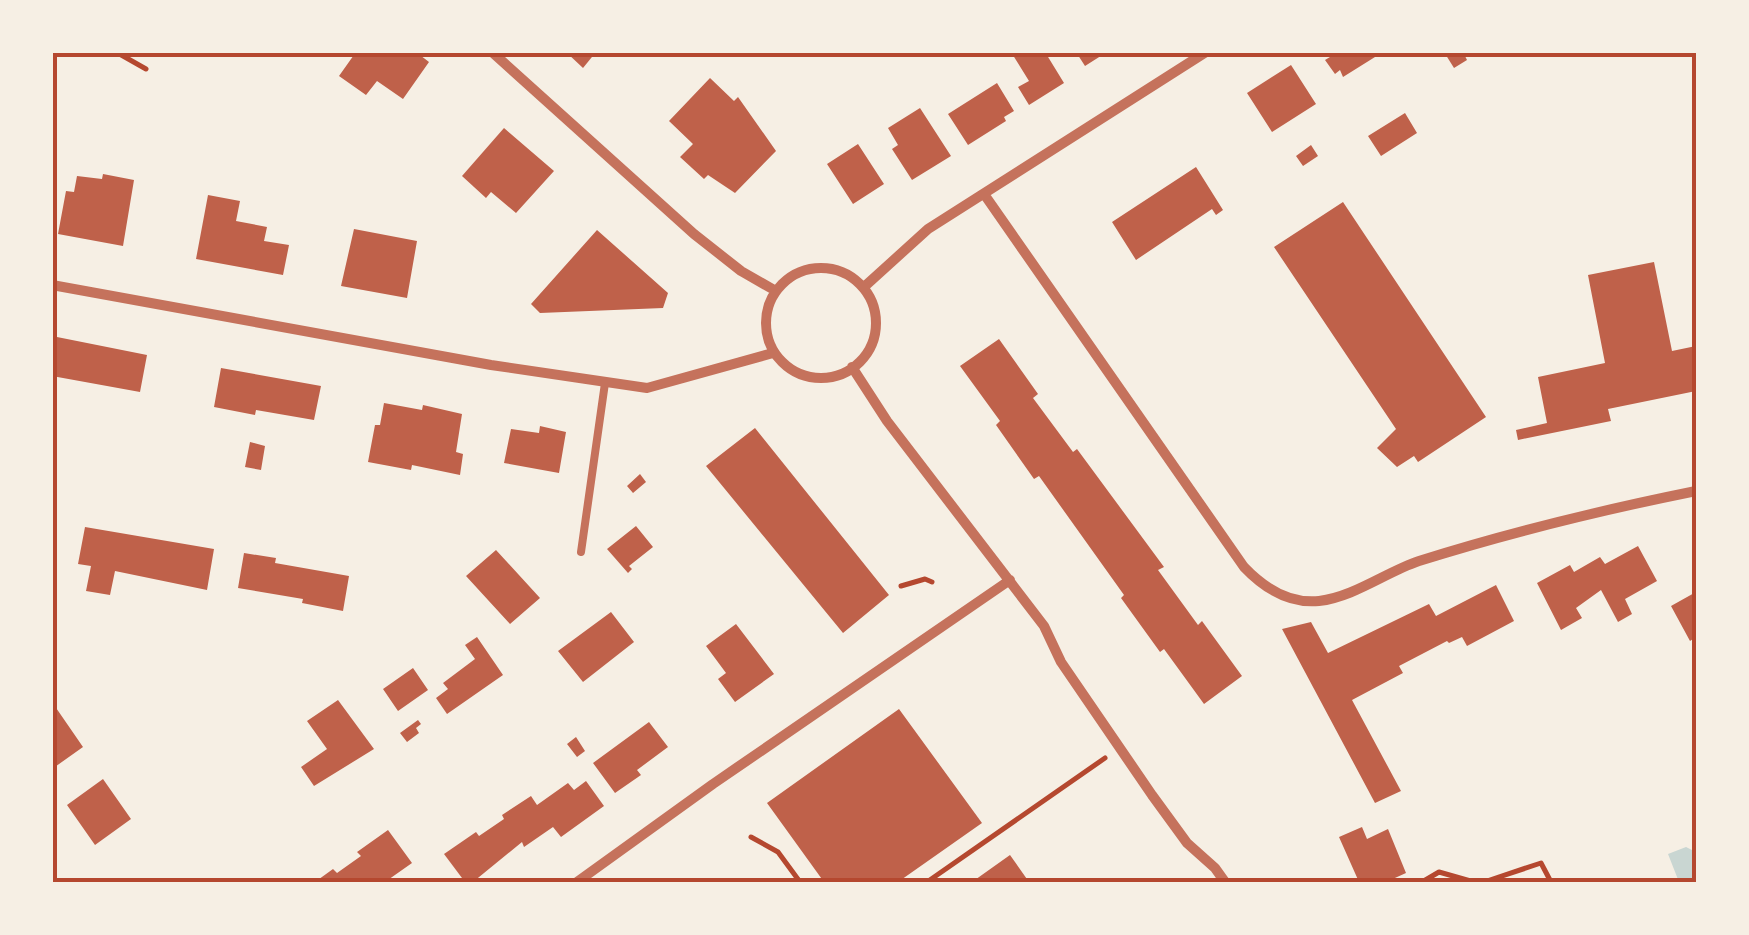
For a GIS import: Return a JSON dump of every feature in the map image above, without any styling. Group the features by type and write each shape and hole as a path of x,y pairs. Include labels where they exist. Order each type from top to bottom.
{"street":[{"path":"492,52 694,234 741,271 776,292"},
{"path":"864,287 928,229 1206,52"},
{"path":"984,194 1244,567 1280,595 1315,602 1332,598 1412,564 1500,536 1577,514 1696,491"},
{"path":"828,268 848,274 864,287 876,307 878,331 869,350 852,367 836,375 804,375 787,369 773,353 766,335 766,312 776,292 790,278 828,268"},
{"path":"52,285 647,388 773,353"},
{"path":"852,367 888,421 1044,626 1061,662 1188,844 1215,868 1224,882"},
{"path":"576,882 1010,580"}],"lane":[{"path":"581,552 605,383"}],"path":[{"path":"116,52 146,69"},
{"path":"902,586 932,582"},
{"path":"928,882 1120,748"},
{"path":"751,837 778,852 800,882"},
{"path":"1484,882 1541,863 1551,882"},
{"path":"1422,882 1439,872 1474,882"}],"shaded area":[{"path":"1686,847 1696,852 1692,863 1696,882 1679,882 1668,854"}],"building":[{"path":"356,52 416,52 429,62 403,99 377,81 366,95 339,76"},
{"path":"566,52 596,52 583,68"},
{"path":"1011,52 1045,52 1064,83 1029,105 1018,87 1029,81"},
{"path":"1076,52 1107,52 1085,66"},
{"path":"1328,52 1383,52 1343,77 1340,70 1335,74 1325,60 1330,57"},
{"path":"1444,52 1463,52 1467,60 1454,68"},
{"path":"1291,65 1316,104 1272,132 1247,93"},
{"path":"710,78 734,101 738,97 776,151 735,193 708,175 704,179 680,157 693,144 669,121"},
{"path":"997,83 1014,111 1004,117 1006,121 968,145 948,114"},
{"path":"920,108 951,156 912,180 892,149 898,145 888,128"},
{"path":"1405,113 1417,133 1381,156 1368,136"},
{"path":"504,128 554,171 516,213 491,192 486,198 462,176"},
{"path":"858,144 884,184 853,204 827,164"},
{"path":"1311,145 1318,156 1303,166 1296,156"},
{"path":"1196,167 1223,210 1216,215 1212,209 1136,260 1112,222"},
{"path":"103,174 134,180 123,246 58,234 66,191 74,192 77,176 102,179"},
{"path":"208,195 240,201 236,221 267,227 264,241 289,245 283,275 196,259"},
{"path":"1343,202 1486,417 1418,462 1414,456 1397,467 1377,448 1396,429 1274,247"},
{"path":"354,229 417,241 407,298 341,286"},
{"path":"597,230 668,293 663,308 540,313 531,304"},
{"path":"1654,262 1672,351 1696,346 1696,391 1608,409 1611,421 1518,440 1516,430 1547,423 1538,377 1605,363 1588,275"},
{"path":"52,336 147,355 140,392 52,376"},
{"path":"999,339 1038,394 1033,398 1073,452 1077,449 1164,567 1158,570 1198,625 1202,621 1242,676 1204,704 1164,649 1160,652 1039,476 1034,479 996,425 1000,421 960,366"},
{"path":"221,368 321,386 314,420 214,407"},
{"path":"384,403 422,410 423,405 462,414 456,452 463,454 460,475 412,465 411,470 368,462"},
{"path":"540,426 566,432 559,473 504,463 511,429 539,433"},
{"path":"755,428 889,595 843,633 706,466"},
{"path":"250,442 265,446 261,470 245,467"},
{"path":"640,474 646,482 633,493 627,486"},
{"path":"636,526 653,547 629,566 632,569 628,573 607,549"},
{"path":"85,527 214,549 207,590 115,571 110,595 86,591 91,566 78,564"},
{"path":"1638,546 1657,581 1625,599 1632,614 1618,622 1601,590 1576,608 1582,618 1561,630 1537,583 1570,565 1574,572 1600,557 1605,564"},
{"path":"496,550 540,598 510,624 466,576"},
{"path":"244,553 276,558 275,563 349,576 343,611 302,603 303,599 238,588"},
{"path":"1496,585 1514,621 1467,646 1462,637 1447,641 1399,666 1403,673 1352,700 1401,791 1375,803 1282,629 1311,622 1328,653 1429,604 1436,616"},
{"path":"1696,592 1696,637 1690,641 1671,606"},
{"path":"611,612 634,642 583,682 558,651"},
{"path":"736,624 774,674 735,702 718,679 726,673 706,646"},
{"path":"477,637 503,675 447,714 436,698 448,689 443,683 475,659 465,645"},
{"path":"413,668 428,690 398,711 383,689"},
{"path":"338,700 374,749 314,786 301,767 327,749 307,721"},
{"path":"52,702 83,747 52,769"},
{"path":"899,709 982,823 898,882 824,882 767,803"},
{"path":"418,720 419,733 407,742 400,733"},
{"path":"649,722 668,747 637,770 641,775 615,793 593,763"},
{"path":"576,737 585,751 577,757 567,744"},
{"path":"103,779 131,819 95,845 67,805"},
{"path":"586,781 604,806 561,837 553,827 524,847 522,842 473,882 465,882 444,854 476,832 479,836 531,796 537,805 568,783 574,790"},
{"path":"1362,827 1367,839 1388,829 1406,873 1386,882 1359,882 1339,837"},
{"path":"388,830 412,863 385,882 315,882 361,856 357,852"},
{"path":"1010,855 1029,882 972,882"}]}
